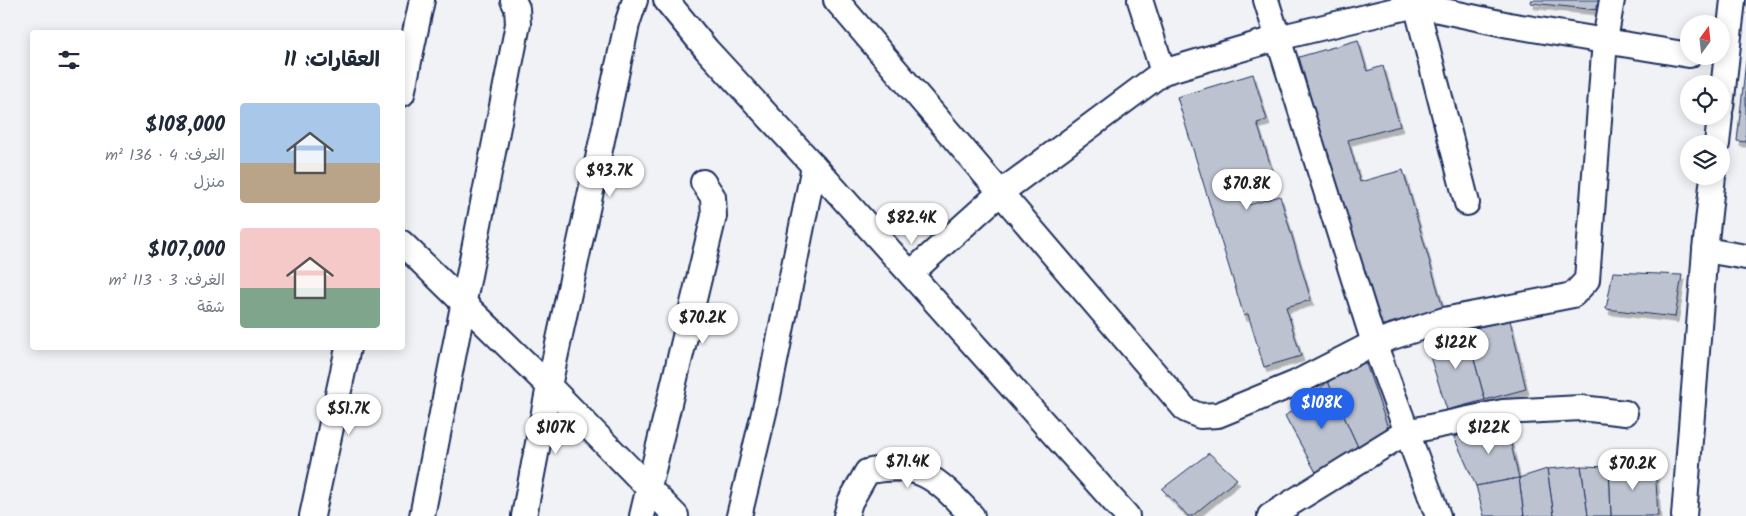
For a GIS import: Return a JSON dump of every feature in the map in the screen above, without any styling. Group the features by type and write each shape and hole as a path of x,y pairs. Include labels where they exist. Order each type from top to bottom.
{"street":[{"path":"405,80 422,0"},
{"path":"422,516 518,24 517,8 512,0"},
{"path":"524,516 549,386 627,24 635,0"},
{"path":"666,0 707,50 911,273 1127,516"},
{"path":"836,0 1186,410 1200,416 1218,415 1288,386 1374,344 1444,320 1572,295 1587,280 1606,40 1612,0"},
{"path":"1140,0 1163,72"},
{"path":"1266,0 1374,344 1438,516"},
{"path":"1730,27 1733,0"},
{"path":"911,273 1000,193 1163,72 1278,38 1416,3 1509,25 1680,53"},
{"path":"1416,3 1467,203"},
{"path":"739,516 768,396 814,166"},
{"path":"642,516 714,216 713,197 704,182"},
{"path":"1684,516 1704,250 1712,185"},
{"path":"405,246 549,386 649,486 676,516"},
{"path":"1704,250 1746,257"},
{"path":"312,516 348,350"},
{"path":"1270,516 1406,432 1503,412 1581,408 1625,414"},
{"path":"846,516 850,502 867,472 891,467 922,472 948,491 972,516"}],"building":[{"path":"1531,0 1599,0 1598,10 1531,3"},
{"path":"1358,40 1367,71 1383,66 1400,126 1348,140 1360,182 1403,170 1443,308 1376,327 1299,57"},
{"path":"1746,61 1746,142 1737,141"},
{"path":"1253,74 1267,120 1257,123 1275,179 1240,190 1245,206 1280,196 1311,300 1286,307 1301,356 1264,367 1248,314 1244,316 1177,97"},
{"path":"1613,272 1682,275 1675,317 1606,309"},
{"path":"1510,320 1526,389 1485,400 1466,330"},
{"path":"1466,330 1485,400 1447,410 1425,341"},
{"path":"1365,361 1388,428 1358,447 1328,382"},
{"path":"1328,382 1358,447 1318,476 1285,416"},
{"path":"1506,423 1519,478 1476,486 1454,437"},
{"path":"1209,453 1237,479 1192,516 1188,516 1162,489"},
{"path":"1655,465 1658,516 1611,516 1609,467"},
{"path":"1581,466 1609,467 1611,516 1588,516"},
{"path":"1581,466 1588,516 1554,516 1547,469"},
{"path":"1547,469 1554,516 1524,516 1519,478"},
{"path":"1519,478 1524,516 1484,516 1476,486"}]}
